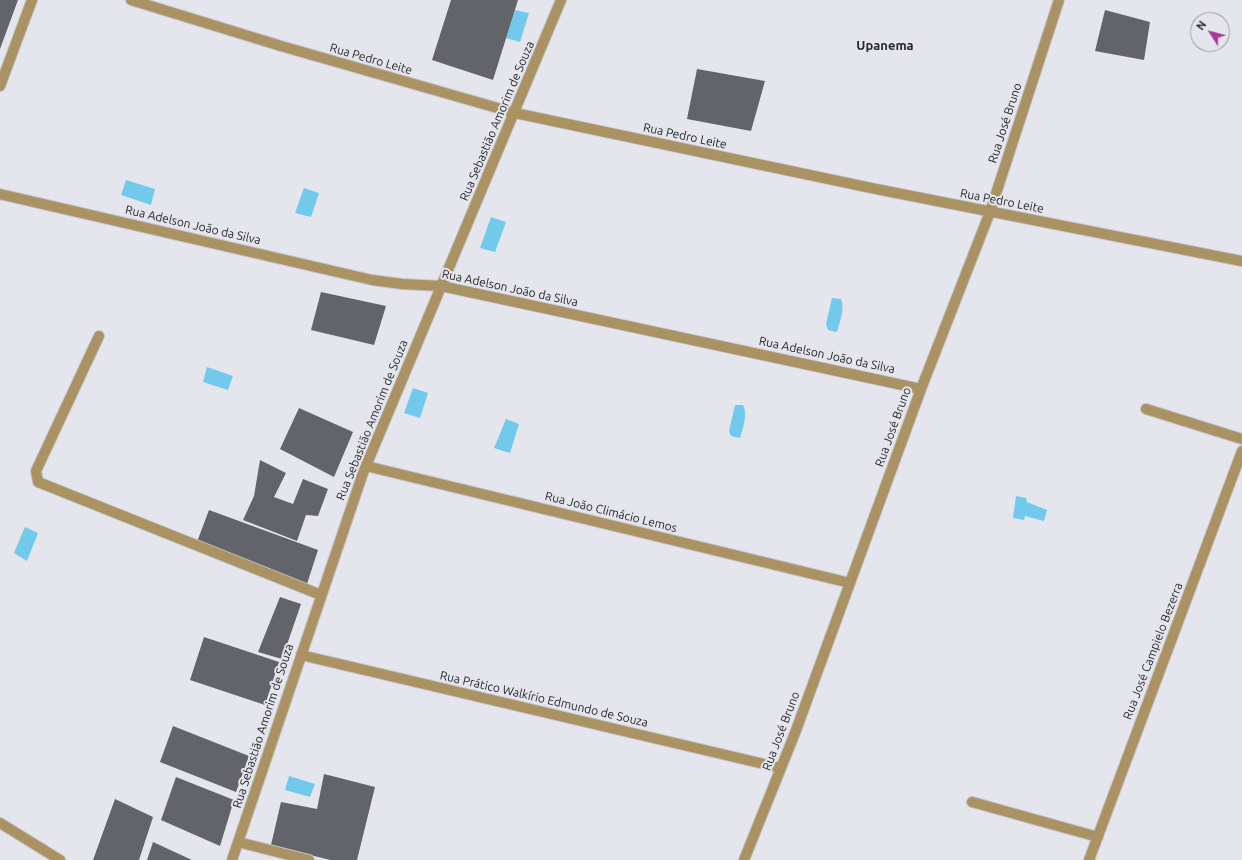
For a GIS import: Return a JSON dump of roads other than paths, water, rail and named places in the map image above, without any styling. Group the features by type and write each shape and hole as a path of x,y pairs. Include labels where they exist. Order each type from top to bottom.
{"street":[{"path":"0,86 32,0"},
{"name":"Rua Pedro Leite","path":"131,0 281,46 515,113 990,212 1242,261"},
{"name":"Rua Sebastião Amorim de Souza","path":"232,860 366,466 561,0"},
{"name":"Rua José Bruno","path":"744,860 781,768 921,389 990,212 1059,0"},
{"name":"Rua Adelson João da Silva","path":"0,194 372,280 402,284 441,286 921,389"},
{"path":"99,336 36,470 38,482 321,595"},
{"path":"1146,409 1242,438"},
{"name":"Rua José Campielo Bezerra","path":"1089,860 1242,451"},
{"name":"Rua João Climácio Lemos","path":"366,466 850,583"},
{"name":"Rua Prático Walkírio Edmundo de Souza","path":"301,655 781,768"},
{"path":"972,802 1098,837"},
{"path":"0,823 60,860"},
{"path":"238,842 309,860"}],"water":[{"path":"515,10 529,13 520,42 506,38"},
{"path":"126,180 155,189 151,205 121,195"},
{"path":"304,188 319,193 311,217 295,213"},
{"path":"491,217 506,222 495,252 480,248"},
{"path":"832,298 841,299 842,303 842,315 837,332 828,330 826,324"},
{"path":"207,367 233,376 228,390 203,382"},
{"path":"413,388 428,393 420,418 404,413"},
{"path":"735,405 743,405 745,413 740,438 731,436 729,431"},
{"path":"506,419 519,424 510,453 494,448"},
{"path":"1016,496 1026,498 1027,502 1047,510 1044,521 1025,516 1024,520 1013,518"},
{"path":"25,527 38,533 27,561 14,553"},
{"path":"289,776 315,784 310,797 285,790"}],"district":[{"name":"Upanema","path":"885,46"}]}
